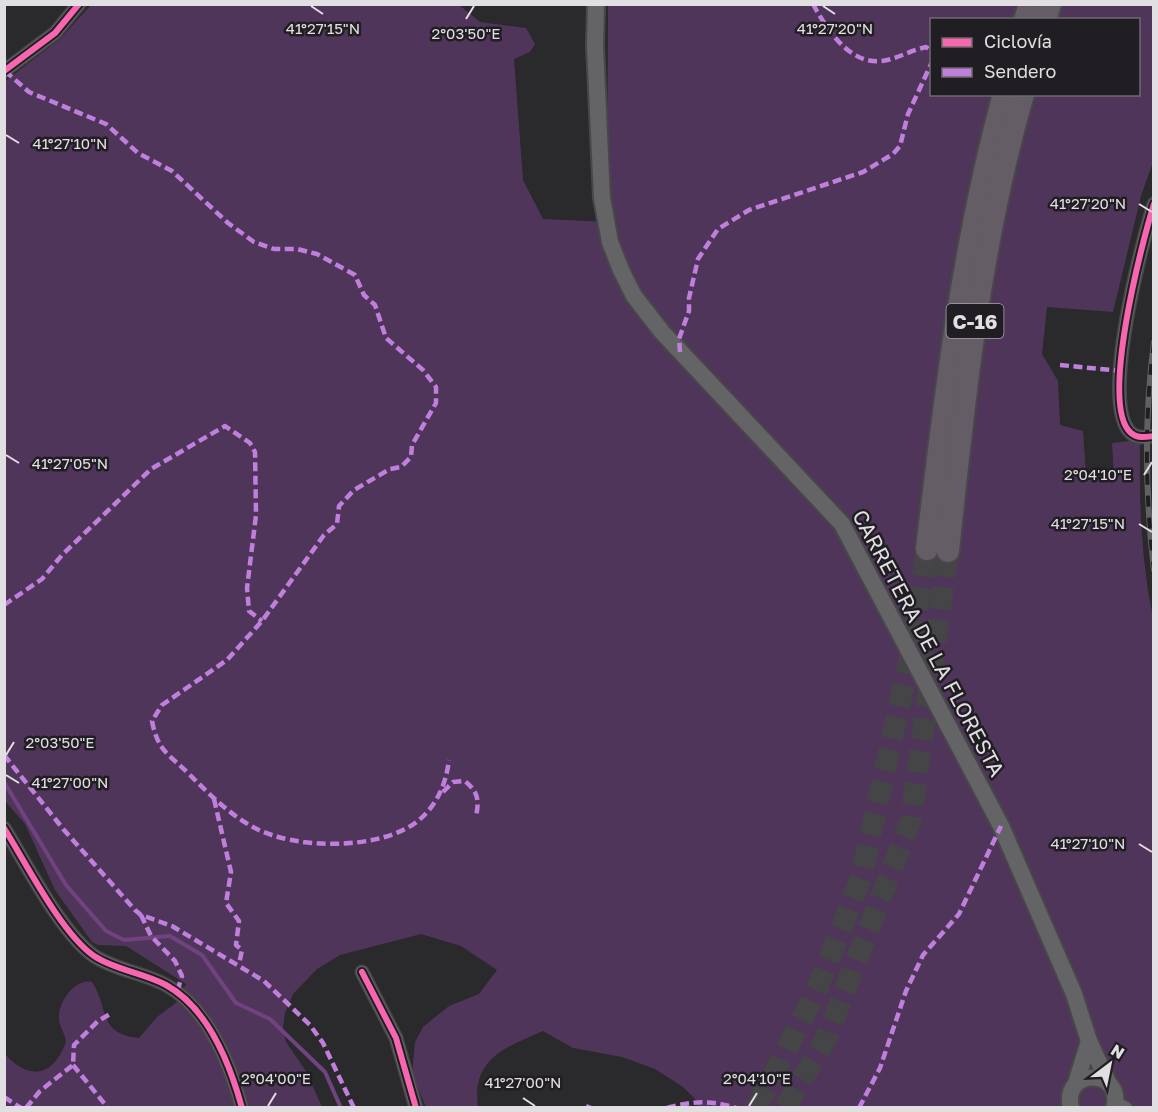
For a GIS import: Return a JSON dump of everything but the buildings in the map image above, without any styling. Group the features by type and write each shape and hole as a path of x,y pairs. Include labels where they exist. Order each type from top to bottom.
{"highway":[{"name":"C-16","path":"1004,96 977,202 951,348 937,550 989,237 1023,96"}],"main road":[{"name":"CARRETERA DE LA FLORESTA","path":"596,4 595,46 602,198 610,242 621,270 634,296 662,333 803,479 842,524 1001,826 1074,994 1089,1041 1119,1106"},
{"path":"1071,1107 1070,1094 1076,1083 1089,1041"},
{"path":"1076,1083 1092,1077 1109,1084"}],"street":[{"path":"4,71 55,33 79,4"},
{"path":"1154,204 1141,246 1126,314 1121,368 1122,416 1125,425 1132,434 1140,437 1154,436"},
{"path":"4,828 56,911 86,949 103,961 167,985 190,1002 218,1047 242,1107"},
{"path":"362,972 396,1038 417,1107"}],"shaded area":[{"path":"91,5 459,5 480,22 526,28 535,44 530,52 514,59 523,180 543,219 607,222 608,5 1153,5 1153,162 1141,196 1113,312 1047,307 1042,354 1058,381 1060,425 1083,431 1086,474 1114,478 1112,443 1140,440 1142,532 1146,577 1154,622 1153,1107 697,1107 697,1101 683,1087 655,1069 622,1057 573,1048 543,1031 504,1049 486,1066 480,1077 477,1091 478,1107 426,1107 412,1075 415,1042 423,1027 449,1006 479,994 497,970 461,946 421,934 340,955 317,969 293,994 285,1013 283,1028 286,1042 306,1071 322,1107 5,1107 5,1054 14,1063 31,1071 40,1071 54,1062 61,1054 66,1042 59,1021 59,1012 61,1005 74,987 92,982 110,1025 116,1031 139,1038 157,1017 177,1002 186,984 126,946 98,945 92,942 55,890 25,824 5,801 4,82 60,39"}],"waterway":[{"path":"4,782 66,885 106,931 124,940 170,936 202,955 236,1003 270,1019 325,1072 341,1108"}],"tunnel":[{"path":"756,1108 815,994 861,878 910,657 927,549"},
{"path":"785,1108 825,1041 911,820 948,551"}],"railway":[{"path":"1154,342 1147,427 1149,513 1154,570"}],"marked path":[{"path":"813,4 832,34 849,51 859,57 870,61 882,61 926,47 930,50"},
{"path":"680,352 679,339 689,311 689,298 698,259 718,229 749,210 863,172 893,154 900,146 908,114 930,66"},
{"path":"5,71 29,92 106,124 138,153 172,171 228,223 254,242 274,249 297,249 317,254 355,275 364,295 375,305 386,338 423,370 436,387 436,403 412,445 411,457 401,467 390,469 354,490 339,506 337,524 324,535 262,621 227,660 162,705 152,721 161,746 212,796 244,822 270,835 314,843 361,842 403,830 426,814 436,800 446,777 449,760"},
{"path":"1060,365 1121,371"},
{"path":"4,605 42,579 62,555 151,469 225,426 250,443 255,452 256,515 247,588 249,611 262,621"},
{"path":"4,755 64,830 135,910 141,915 172,926 264,981 310,1025 323,1043 354,1108"},
{"path":"443,792 453,782 465,781 477,797 476,817"},
{"path":"214,799 231,872 226,903 239,921 236,945 242,950 239,964"},
{"path":"859,1108 880,1068 906,991 923,955 959,914 1001,826"},
{"path":"141,915 151,936 175,961 182,976 177,992"},
{"path":"26,1108 40,1091 73,1065 74,1045 98,1021 112,1013"},
{"path":"73,1065 108,1108"},
{"path":"4,1097 21,1108"},
{"path":"667,1108 702,1102 736,1108"},
{"path":"586,1106 591,1108"}],"cycle path":[{"path":"4,71 55,33 79,4"},
{"path":"1154,204 1126,323 1119,391 1122,417 1131,433 1139,437 1154,436"},
{"path":"4,828 57,915 82,945 102,961 166,985 194,1008 205,1022 224,1056 242,1108"},
{"path":"362,972 396,1038 416,1108"}]}
